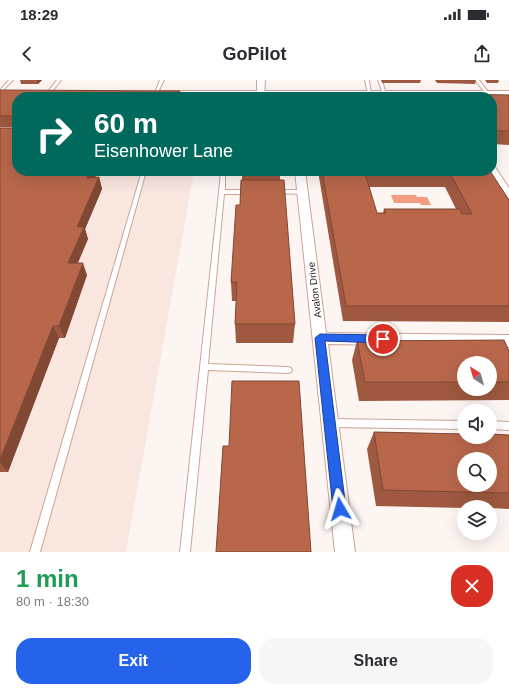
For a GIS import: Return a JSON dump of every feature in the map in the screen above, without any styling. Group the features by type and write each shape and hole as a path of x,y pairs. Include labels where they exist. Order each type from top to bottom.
{"street":[{"path":"261,80 261,92"},
{"path":"0,92 12,93"},
{"path":"497,94 509,94"},
{"name":"Avalon Drive","path":"301,176 345,552"},
{"path":"496,176 509,196"},
{"path":"320,338 509,341"}],"lane":[{"path":"0,92 11,80"},
{"path":"47,92 59,80"},
{"path":"153,92 162,80"},
{"path":"367,80 370,92"},
{"path":"380,80 385,92"},
{"path":"476,80 486,92"},
{"path":"35,552 143,176"},
{"path":"185,552 223,176"},
{"path":"222,192 258,192"},
{"path":"273,192 303,192"},
{"path":"204,368 288,370"},
{"path":"330,424 457,425"},
{"path":"497,425 509,426"}],"shaded area":[{"path":"0,98 12,98 12,176 193,176 126,552 0,552"},
{"path":"391,195 416,195 417,197 427,197 431,205 421,205 420,203 394,203"}],"building":[{"path":"0,90 180,91 12,92 12,116 0,116"},
{"path":"497,95 509,95 509,131 497,131"},
{"path":"0,128 12,128 12,176 99,177 77,227 84,227 68,263 83,263 59,326 53,326 0,460"},
{"path":"323,176 366,176 377,213 386,213 384,209 460,209 462,214 472,214 452,176 493,176 509,200 509,306 346,306"},
{"path":"241,180 284,180 295,324 235,324 237,282 231,282 236,205 240,205"},
{"path":"504,340 509,351 509,382 497,382 497,356 457,356 457,382 365,382 357,341"},
{"path":"232,381 299,381 311,552 216,552 223,446 229,446"},
{"path":"374,432 457,434 457,444 497,444 497,434 509,435 509,493 467,492 497,492 497,452 457,452 457,492 383,490"}],"route":[{"path":"340,509 320,338 383,339"}]}
